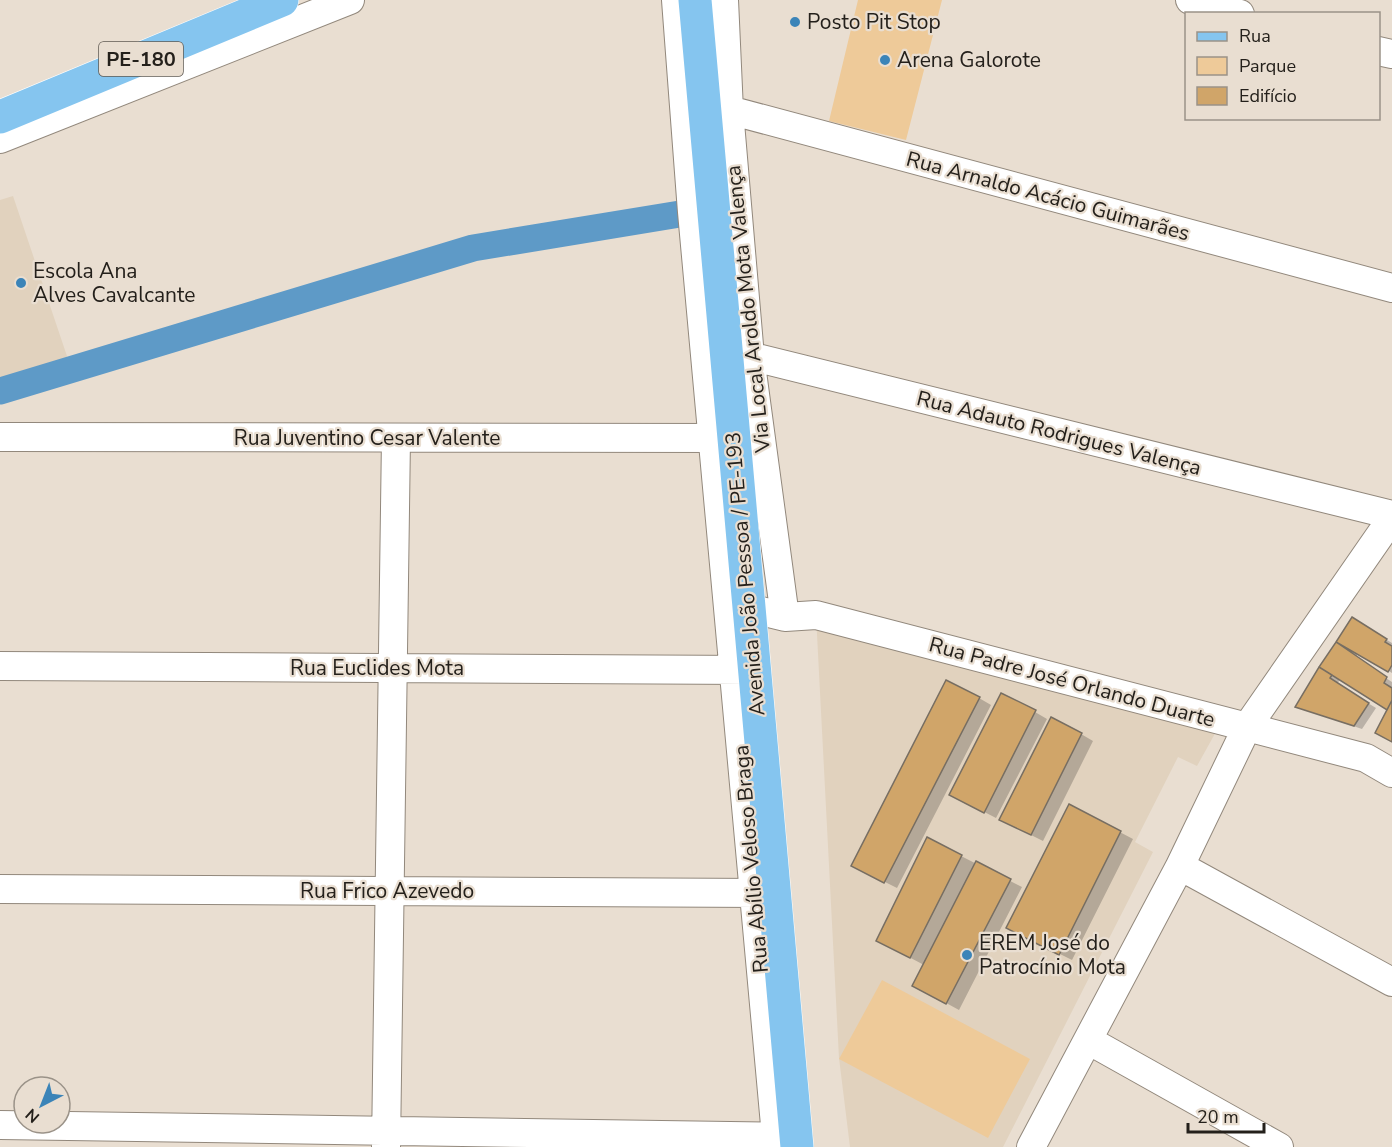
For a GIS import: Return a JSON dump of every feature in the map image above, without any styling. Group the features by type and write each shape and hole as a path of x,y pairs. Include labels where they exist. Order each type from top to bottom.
{"main road":[{"name":"PE-180","path":"0,117 282,0"},
{"name":"Avenida João Pessoa / PE-193","path":"697,3 716,107 738,354 723,438 749,608 744,670 787,1142"}],"street":[{"path":"0,139 350,0"},
{"path":"1190,0 1233,12"},
{"path":"697,3 692,212 723,438 744,670"},
{"name":"Rua Arnaldo Acácio Guimarães","path":"716,107 1392,288"},
{"name":"Rua Adauto Rodrigues Valença","path":"738,354 1392,517"},
{"name":"Via Local Aroldo Mota Valença","path":"738,354 786,618"},
{"name":"Rua Juventino Cesar Valente","path":"0,437 723,438"},
{"path":"386,1139 396,438"},
{"path":"1031,1147 1180,866 1247,727 1392,517"},
{"name":"Rua Padre José Orlando Duarte","path":"749,608 786,618 816,615 1366,758 1392,772"},
{"name":"Rua Euclides Mota","path":"0,666 744,670"},
{"path":"1180,866 1392,982"},
{"name":"Rua Frico Azevedo","path":"0,889 764,893"},
{"path":"1088,1040 1279,1147"},
{"path":"0,1125 386,1139 787,1142"}],"shaded area":[{"name":"Escola Ana Alves Cavalcante","path":"13,196 70,365 0,389 0,200"},
{"name":"EREM José do Patrocínio Mota","path":"816,615 1217,730 1197,766 1178,757 1135,842 1153,852 1003,1147 850,1147 839,1058"}],"green space":[{"name":"Arena Galorote","path":"858,0 942,0 906,140 829,121"},
{"path":"882,980 1030,1059 988,1138 839,1059"}],"building":[{"path":"1352,617 1387,639 1385,642 1392,646 1392,665 1388,672 1336,642"},
{"path":"1336,642 1387,677 1384,683 1392,688 1392,700 1387,710 1319,667"},
{"path":"1319,667 1332,675 1330,678 1369,703 1354,726 1295,707"},
{"path":"946,680 980,697 884,883 851,866"},
{"path":"1001,693 1036,710 984,813 949,795"},
{"path":"1392,700 1392,742 1375,733"},
{"path":"1051,717 1082,733 1031,835 999,820"},
{"path":"1069,804 1121,831 1059,955 1006,928"},
{"path":"927,837 962,855 910,958 876,941"},
{"path":"976,861 1011,879 946,1004 912,986"}],"waterway":[{"path":"0,391 473,248 692,212"}],"place":[{"name":"Posto Pit Stop","path":"795,22"},
{"name":"Arena Galorote","path":"885,60"},
{"name":"Escola Ana Alves Cavalcante","path":"21,283"},
{"name":"EREM José do Patrocínio Mota","path":"967,955"}]}
